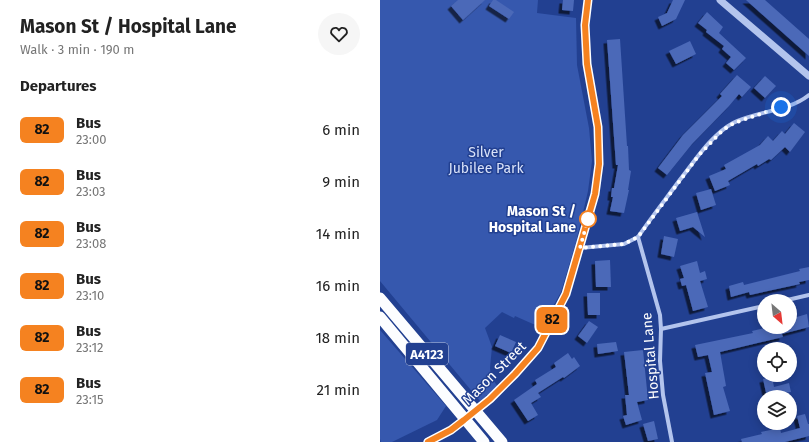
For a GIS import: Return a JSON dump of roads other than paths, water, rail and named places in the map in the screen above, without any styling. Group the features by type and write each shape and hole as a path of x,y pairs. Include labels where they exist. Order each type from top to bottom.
{"highway":[{"name":"A4123","path":"380,298 502,442"},
{"name":"A4123","path":"380,317 464,420 484,442"}],"street":[{"name":"Mason Street","path":"427,442 451,430 464,420 490,399 515,374 538,348 566,294 595,194 599,164 598,127 587,64 585,25 588,0"},
{"path":"720,0 809,76"},
{"path":"580,248 624,244 638,237 699,155 723,130 734,123 755,115 794,104 809,94"},
{"name":"Hospital Lane","path":"638,237 660,315 660,361 663,394 672,442"},
{"path":"797,298 809,295"},
{"path":"661,329 757,308"}],"place":[{"name":"Mason St / Hospital Lane","path":"588,219"}],"park label":[{"name":"Silver Jubilee Park","path":"486,160"}]}
